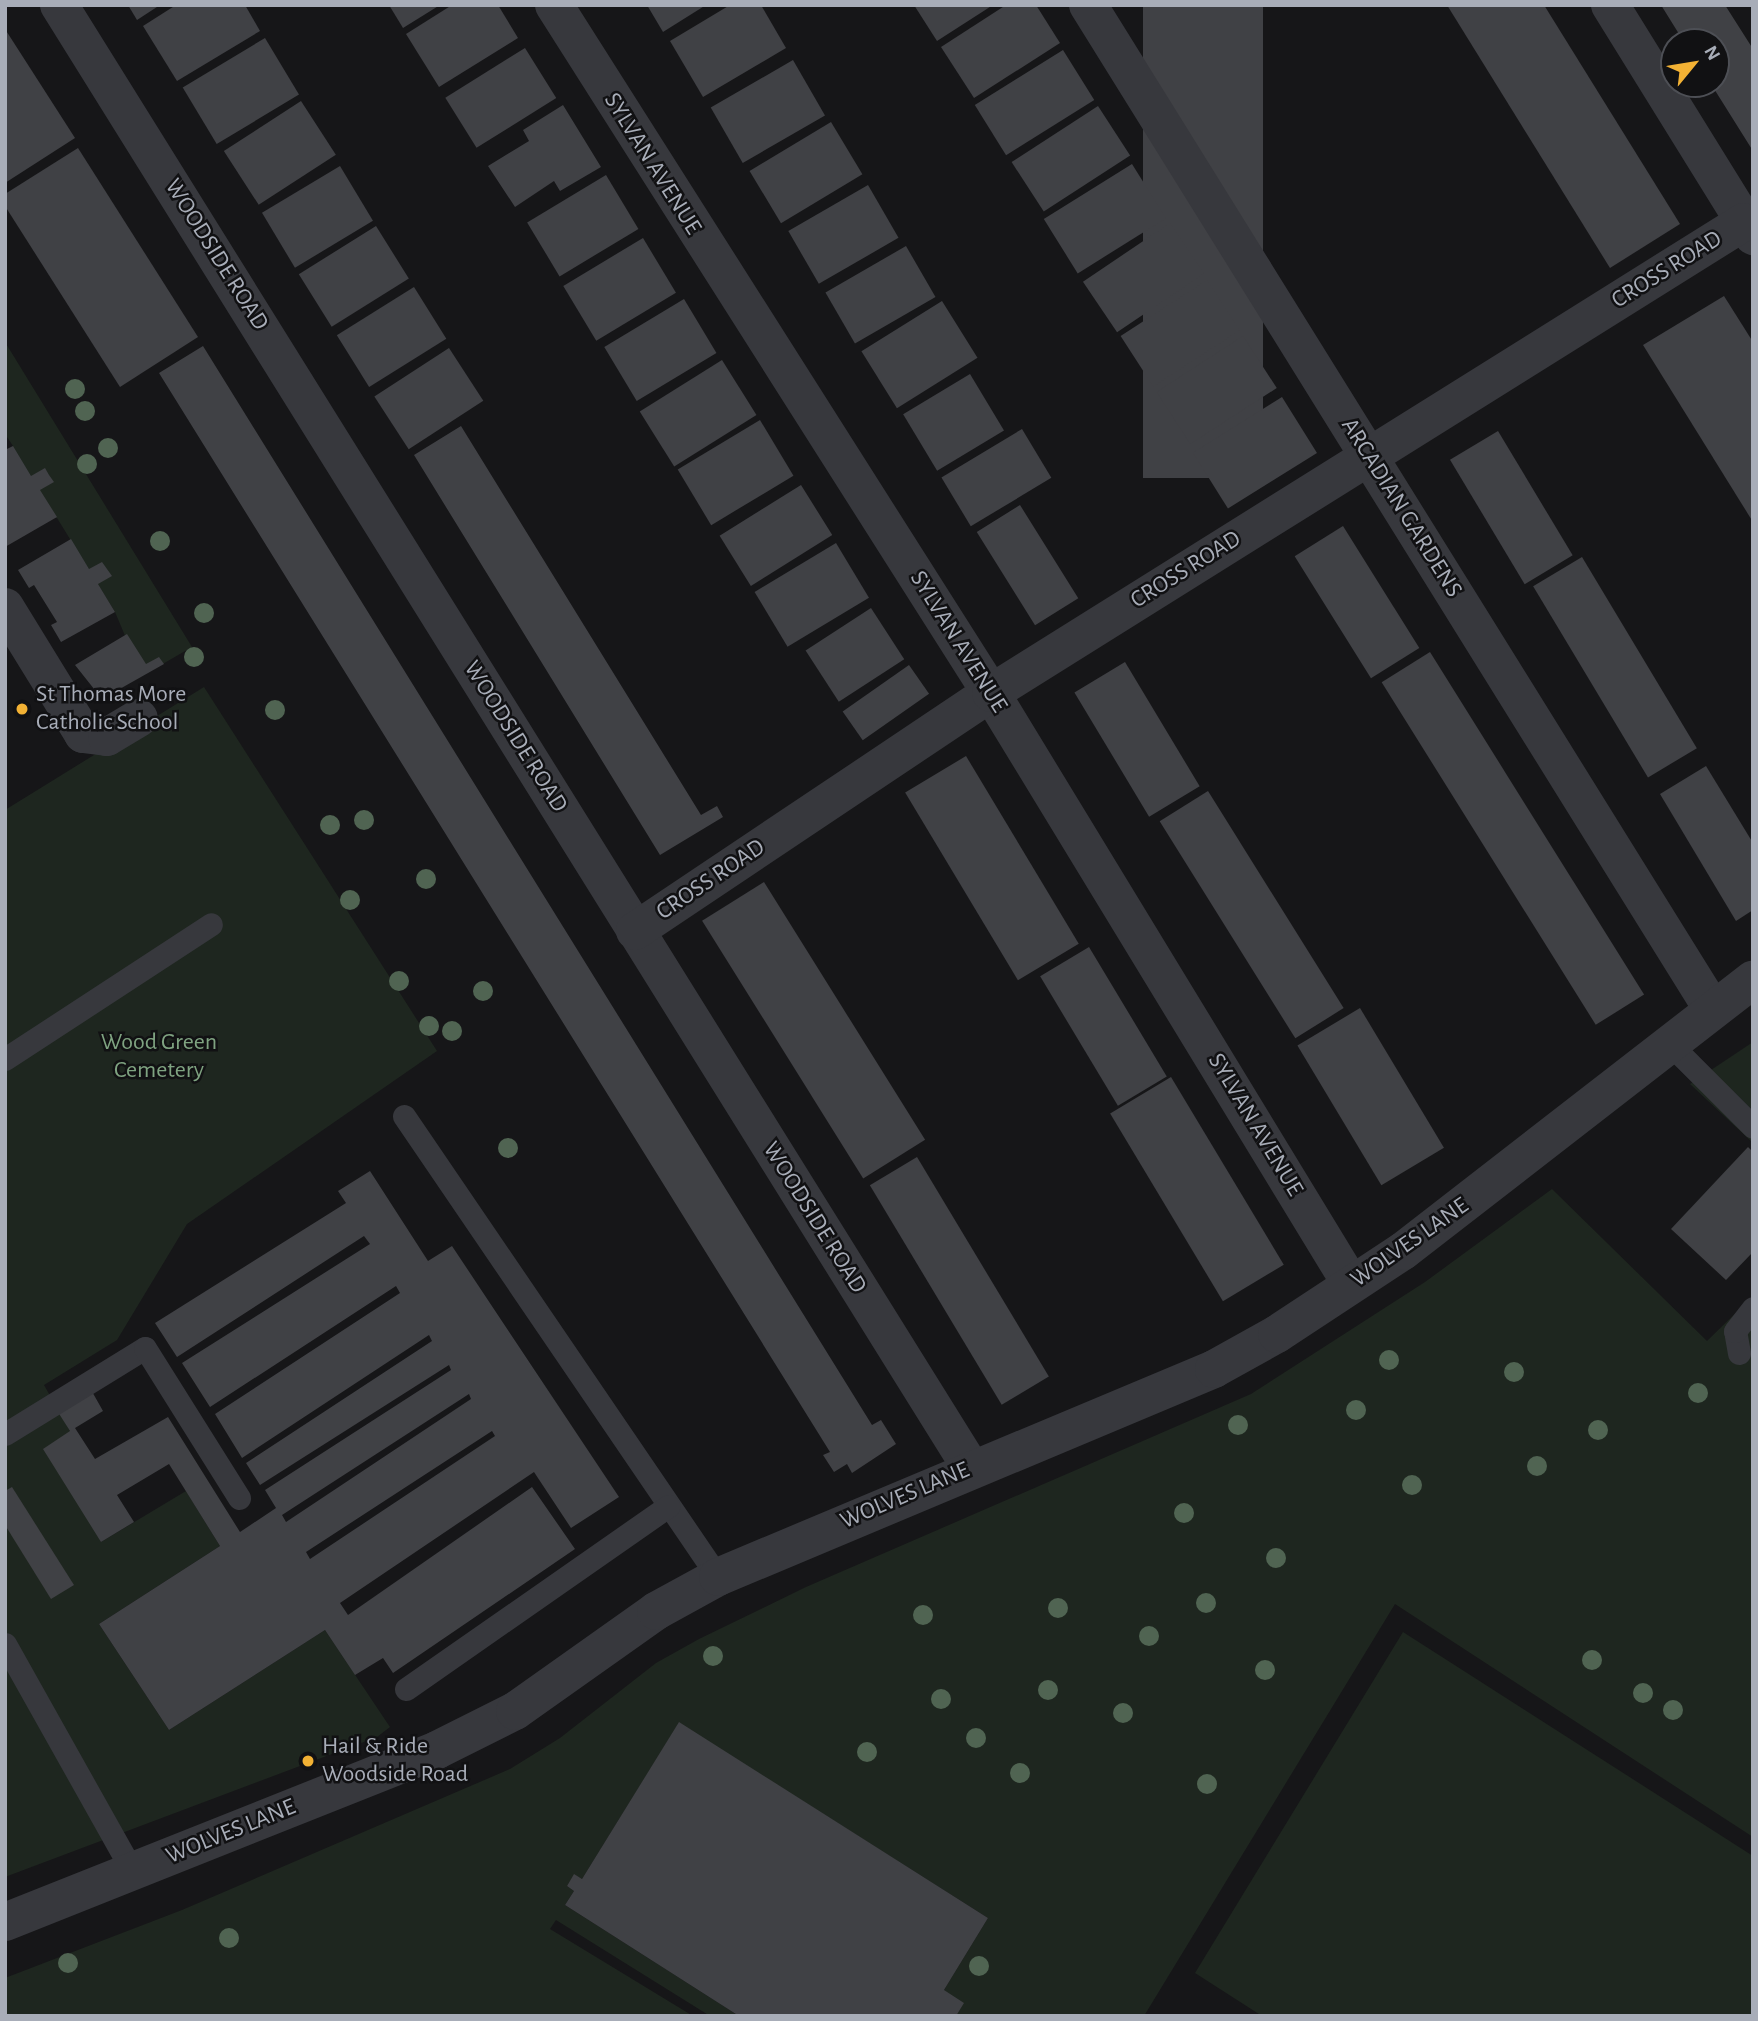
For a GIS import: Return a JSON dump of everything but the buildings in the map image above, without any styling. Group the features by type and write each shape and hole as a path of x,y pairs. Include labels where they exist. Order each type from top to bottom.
{"street":[{"name":"WOODSIDE ROAD","path":"59,5 971,1468"},
{"name":"SYLVAN AVENUE","path":"554,5 991,693 1351,1284"},
{"name":"ARCADIAN GARDENS","path":"1088,5 1713,1010"},
{"path":"1610,5 1749,229"},
{"name":"CROSS ROAD","path":"635,931 991,693 1368,455 1749,229"},
{"path":"5,607 83,734 107,737 139,718"},
{"name":"WOLVES LANE","path":"5,1922 474,1733 515,1711 656,1611 718,1577 971,1468 1214,1369 1351,1284 1525,1160 1753,980"}],"lane":[{"path":"5,1059 211,924"},
{"path":"1670,1044 1753,1127"},
{"path":"404,1116 718,1577"},
{"path":"1739,1353 1735,1331 1753,1308"},
{"path":"5,1434 145,1348 239,1498"},
{"path":"406,1689 668,1506"},
{"path":"5,1644 133,1872"}],"green space":[{"path":"5,342 192,647 142,676 115,612 57,518 43,514 9,454 13,446 5,434"},
{"name":"Wood Green Cemetery","path":"204,687 437,1051 187,1224 117,1340 44,1385 70,1431 101,1542 186,1491 220,1546 99,1624 169,1730 325,1630 390,1727 377,1737 5,1877 5,810"},
{"path":"1753,1042 1753,1143 1690,1084"},
{"path":"1552,1189 1707,1341 1753,1296 1753,1837 1395,1604 1144,2016 956,2016 944,1990 988,1918 679,1723 582,1879 574,1875 567,1886 574,1891 565,1905 739,2016 710,2016 556,1920 550,1929 693,2016 5,2016 5,1978 182,1910 510,1769 560,1738 656,1663 699,1639 806,1587 1251,1394 1425,1282"},
{"path":"1403,1632 1753,1856 1753,2016 1262,2016 1195,1973"}],"place":[{"name":"St Thomas More Catholic School","path":"22,709"},
{"name":"Hail & Ride Woodside Road","path":"308,1761"}]}
